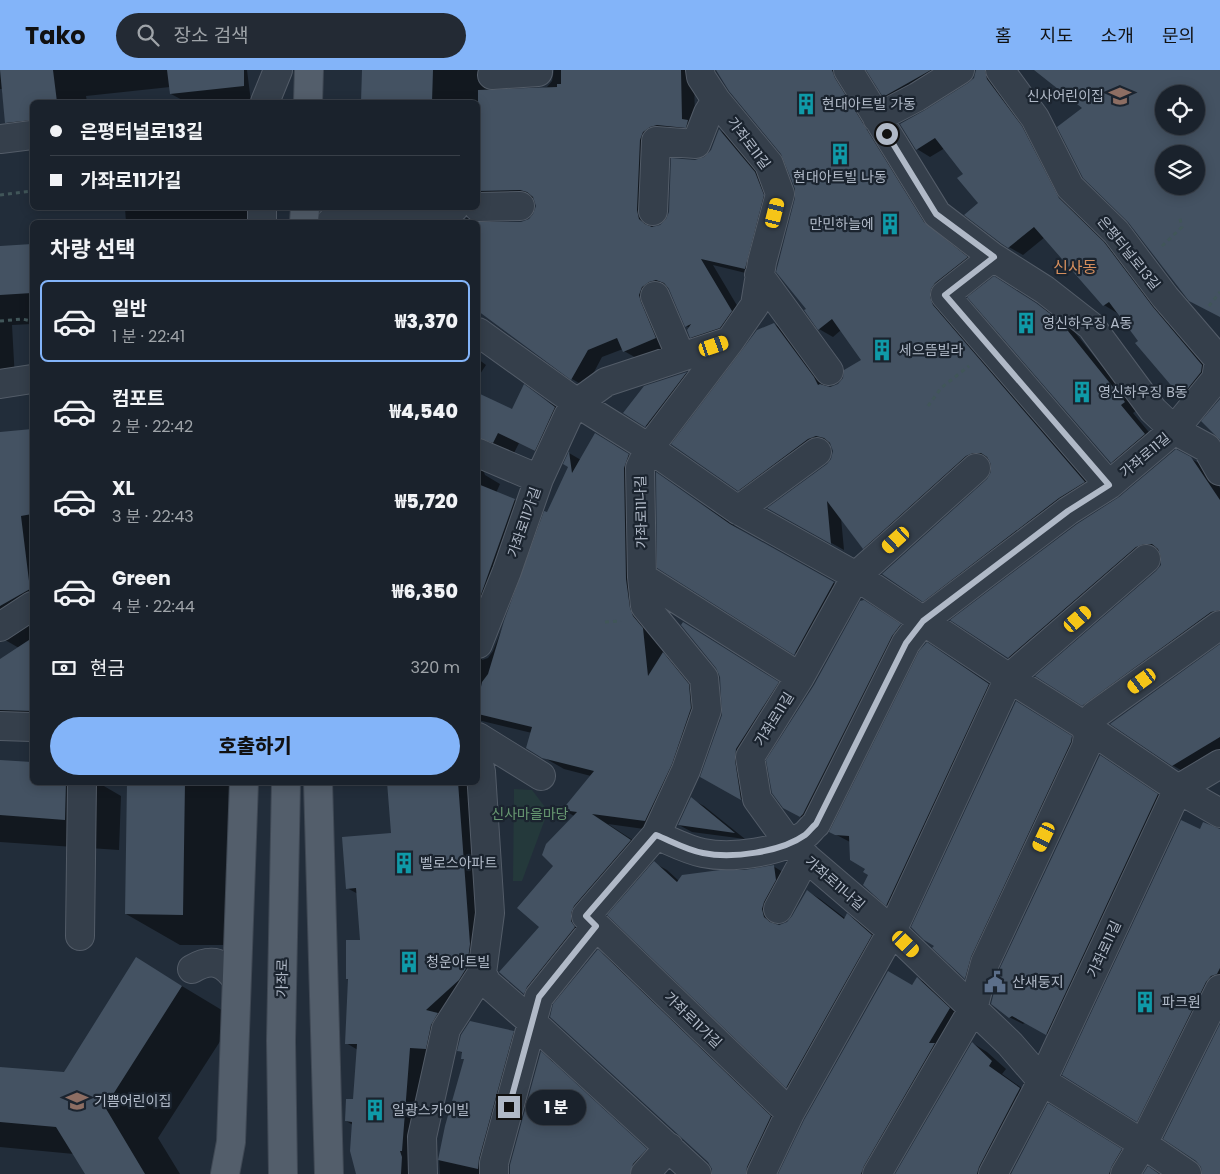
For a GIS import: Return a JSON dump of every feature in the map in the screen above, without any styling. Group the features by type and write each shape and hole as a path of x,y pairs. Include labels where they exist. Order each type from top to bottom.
{"main road":[{"path":"308,100 309,70"},
{"path":"225,1174 231,1142 244,785"},
{"name":"가좌로","path":"283,1174 281,1041 286,785"},
{"path":"318,785 329,1174"}],"street":[{"path":"266,100 278,70"},
{"path":"492,75 538,72 538,70"},
{"path":"653,211 656,141 696,144 708,113 716,100 701,77 700,70"},
{"path":"848,70 936,214 994,257 1045,290 1091,326 1153,410 1174,430 1216,453"},
{"path":"877,118 917,97 960,70"},
{"name":"은평터널로13길","path":"1000,70 1036,118 1070,187 1116,232 1165,297 1219,360 1216,379 1174,430"},
{"name":"가좌로11길","path":"716,100 769,164 780,194 759,275 756,305 730,341"},
{"path":"0,139 30,135"},
{"path":"480,207 520,206"},
{"path":"334,220 353,210"},
{"path":"994,257 945,295 1109,485"},
{"path":"759,275 829,371"},
{"path":"655,296 681,357"},
{"path":"480,333 577,403 649,448 738,510 856,576 1086,726 1178,789 1220,812"},
{"path":"577,403 606,382 730,341"},
{"name":"가좌로11나길","path":"591,921 656,835 686,770 707,710 704,678 645,606 642,577 640,468 649,448 730,341"},
{"path":"0,384 30,380"},
{"name":"가좌로11가길","path":"480,632 507,571 539,479 568,416 577,403"},
{"name":"가좌로11길","path":"976,468 856,576 800,677 750,757 757,799 798,850 805,835 816,824 906,643 923,621 1068,511 1109,485 1174,430"},
{"path":"738,510 817,452"},
{"path":"480,454 539,479"},
{"path":"761,1174 790,1113 892,931 1010,678 1146,559"},
{"path":"642,577 800,677"},
{"path":"0,627 30,607"},
{"path":"1086,726 1095,715 1220,625"},
{"path":"0,726 30,728"},
{"path":"876,1174 973,1009 985,963 1086,747 1088,736 1086,726"},
{"path":"480,738 540,776"},
{"path":"1178,789 1220,764"},
{"path":"425,1173 422,1137 446,1029 482,973 490,913 480,768"},
{"path":"80,936 82,785"},
{"name":"가좌로11길","path":"1042,1081 1178,789"},
{"path":"656,835 703,853 734,855 762,851 798,850 778,909"},
{"name":"가좌로11나길","path":"798,850 892,931 1010,1044 1042,1081 1187,1174"},
{"path":"494,1174 494,1163 539,997 591,921"},
{"name":"가좌로11가길","path":"591,921 790,1113"},
{"path":"192,969 202,963 211,962 229,969 236,979"},
{"path":"482,973 487,983 697,1174"},
{"path":"1125,1174 1143,1144 1220,989"},
{"path":"993,1174 1042,1081"},
{"path":"645,1174 668,1147"}],"path":[{"path":"0,195 30,191"},
{"path":"1141,265 1182,227 1179,215"},
{"path":"0,321 22,319 30,321"},
{"path":"928,406 941,388 991,348"}],"green space":[{"name":"신사마을마당","path":"514,789 532,790 548,811 522,881 513,881"}],"building":[{"path":"0,70 53,70 57,100 30,100 30,120 5,123"},
{"path":"167,70 244,70 244,86 170,94"},
{"path":"362,70 433,70 432,100 361,100"},
{"path":"561,70 681,70 682,119 688,120 686,128 657,125 643,132 640,140 637,210 639,219 645,224 652,227 660,225 666,219 669,212 671,158 695,160 704,157 711,150 719,129 755,172 764,195 745,269 701,259 732,311 720,328 690,338 687,330 691,324 685,327 669,289 664,283 656,280 649,282 642,287 639,295 656,338 623,352 617,338 588,350 571,380 480,312 480,222 521,222 529,219 536,206 533,197 527,192 520,190 480,191 480,100 478,100 478,90 557,87 557,84 561,84"},
{"path":"716,70 832,70 835,78 924,222 968,257 935,283 931,289 930,297 933,305 1085,482 1059,498 923,602 882,574 987,479 991,472 991,464 987,457 981,453 973,453 966,456 863,549 827,501 831,544 767,508 827,464 831,459 833,451 830,443 824,438 816,436 808,439 738,491 671,444 757,330 774,323 818,385 830,387 838,384 843,378 844,370 861,360 832,319 818,330 804,310 806,309 776,272 795,198 795,189 781,154 729,91"},
{"path":"866,70 931,70 883,97"},
{"path":"976,70 985,70 987,79 1022,126 1059,198 1104,242 1153,307 1202,365 1201,372 1181,397 1135,343 1138,341 1109,302 1103,306 1034,227 1008,248 964,215 978,203 957,178 963,174 935,138 916,150 900,124 968,83 974,78"},
{"path":"1034,70 1220,70 1220,317 1189,301 1128,222 1083,178 1057,127 1082,108"},
{"path":"30,244 30,293 0,295 0,246"},
{"path":"994,276 1060,321 1125,402 1121,405 1145,434 1111,463 967,297"},
{"path":"687,372 645,427 623,413 644,386"},
{"path":"524,384 555,407 535,451 498,433 493,443 480,439 480,394 512,409"},
{"path":"1220,399 1220,440 1201,421"},
{"path":"30,429 30,514 21,516 30,589 0,606 0,432"},
{"path":"595,433 629,454 624,468 626,579 630,608 633,616 643,628 648,676 663,652 689,684 691,708 672,764 645,821 592,814 631,840 574,906 571,913 571,921 575,927 527,987 524,994 499,972 539,927 517,908 553,866 542,855 546,844 577,812 562,810 594,771 542,758 526,748 532,727 480,714 480,692 482,682 488,674 504,621 544,511 547,512 568,467 563,464 569,451 572,473"},
{"path":"1176,449 1191,457 1220,500 1220,610 1211,612 1082,706 1035,676 1156,571 1161,565 1161,557 1158,549 1152,544 1136,547 1008,658 950,620 1077,524 1119,497"},
{"path":"656,472 730,524 834,582 794,655 657,568"},
{"path":"480,485 515,499 480,597"},
{"path":"864,600 901,624 892,636 800,817 783,808 772,793 766,760 814,685 860,601"},
{"path":"683,622 779,682 736,749 735,760 741,800 700,777 722,715 720,677 716,668 681,625"},
{"path":"30,639 30,711 0,710 0,659"},
{"path":"927,642 989,684 886,906 863,885 868,875 863,872 865,869 850,860 849,836 835,835 829,832 919,651"},
{"path":"1220,644 1220,737 1172,766 1110,724"},
{"path":"1016,701 1072,736 1071,742 971,957 965,979 932,948 934,946 924,940 911,927"},
{"path":"1100,755 1158,794 1046,1035 1012,1016 1009,1018 991,1004 1000,968"},
{"path":"0,760 30,762 30,785 66,785 65,820 0,815"},
{"path":"127,785 185,785 183,915 125,914"},
{"path":"387,785 458,785 470,944 467,967 459,980 426,1010 438,1013 431,1025 426,1049 410,1048 402,1151 400,1151 402,1157 401,1174 356,1174 350,1151 352,1122 345,1121 346,1099 353,1099 357,1044 345,1044 348,979 346,979 346,940 360,940 356,888 346,889 342,837 391,833"},
{"path":"691,797 735,833 678,825"},
{"path":"1181,820 1200,829 1203,822 1220,829 1220,968 1217,974 1211,976 1206,982 1137,1122 1062,1075"},
{"path":"654,861 677,882 682,875 720,870 744,870 774,865 776,880 762,909 764,917 770,922 779,925 787,922 807,890 844,919 847,913 872,935 786,1088 607,915"},
{"path":"598,949 771,1116 747,1167 746,1174 712,1174 712,1169 708,1162 550,1017 553,1004"},
{"path":"136,957 182,986 105,1107 145,1174 85,1174 56,1127 0,1122 0,1067 64,1072"},
{"path":"888,971 912,985 917,977 950,1008 929,1043 935,1043 861,1174 778,1174 804,1120"},
{"path":"470,1021 514,1031 479,1159 478,1169 438,1160 445,1126 464,1059 461,1059 462,1052 457,1051 461,1035"},
{"path":"1220,1024 1220,1174 1202,1174 1201,1167 1196,1161 1163,1139"},
{"path":"972,1042 992,1061 989,1066 1020,1088 977,1174 895,1174"},
{"path":"541,1051 647,1149 633,1164 630,1174 510,1174 510,1165"},
{"path":"1048,1103 1122,1149 1109,1174 1011,1174"},
{"path":"1148,1166 1159,1174 1143,1174"}],"place":[{"name":"신사어린이집","path":"1120,96"},
{"name":"현대아트빌 가동","path":"806,104"},
{"name":"현대아트빌 나동","path":"840,154"},
{"name":"만민하늘에","path":"890,224"},
{"name":"영신하우징 A동","path":"1026,323"},
{"name":"세으뜸빌라","path":"882,350"},
{"name":"영신하우징 B동","path":"1082,392"},
{"name":"벨로스아파트","path":"404,863"},
{"name":"청운아트빌","path":"409,962"},
{"name":"산새둥지","path":"995,982"},
{"name":"파크원","path":"1145,1002"},
{"name":"기쁨어린이집","path":"77,1101"},
{"name":"일광스카이빌","path":"375,1110"}],"district":[{"name":"신사동","path":"1075,267"}],"route":[{"path":"509,1107 539,997 596,926 586,916 656,835 703,853 734,855 762,851 789,843 805,835 816,824 906,643 923,621 1068,511 1109,485 945,295 994,257 936,214 887,134"}]}
